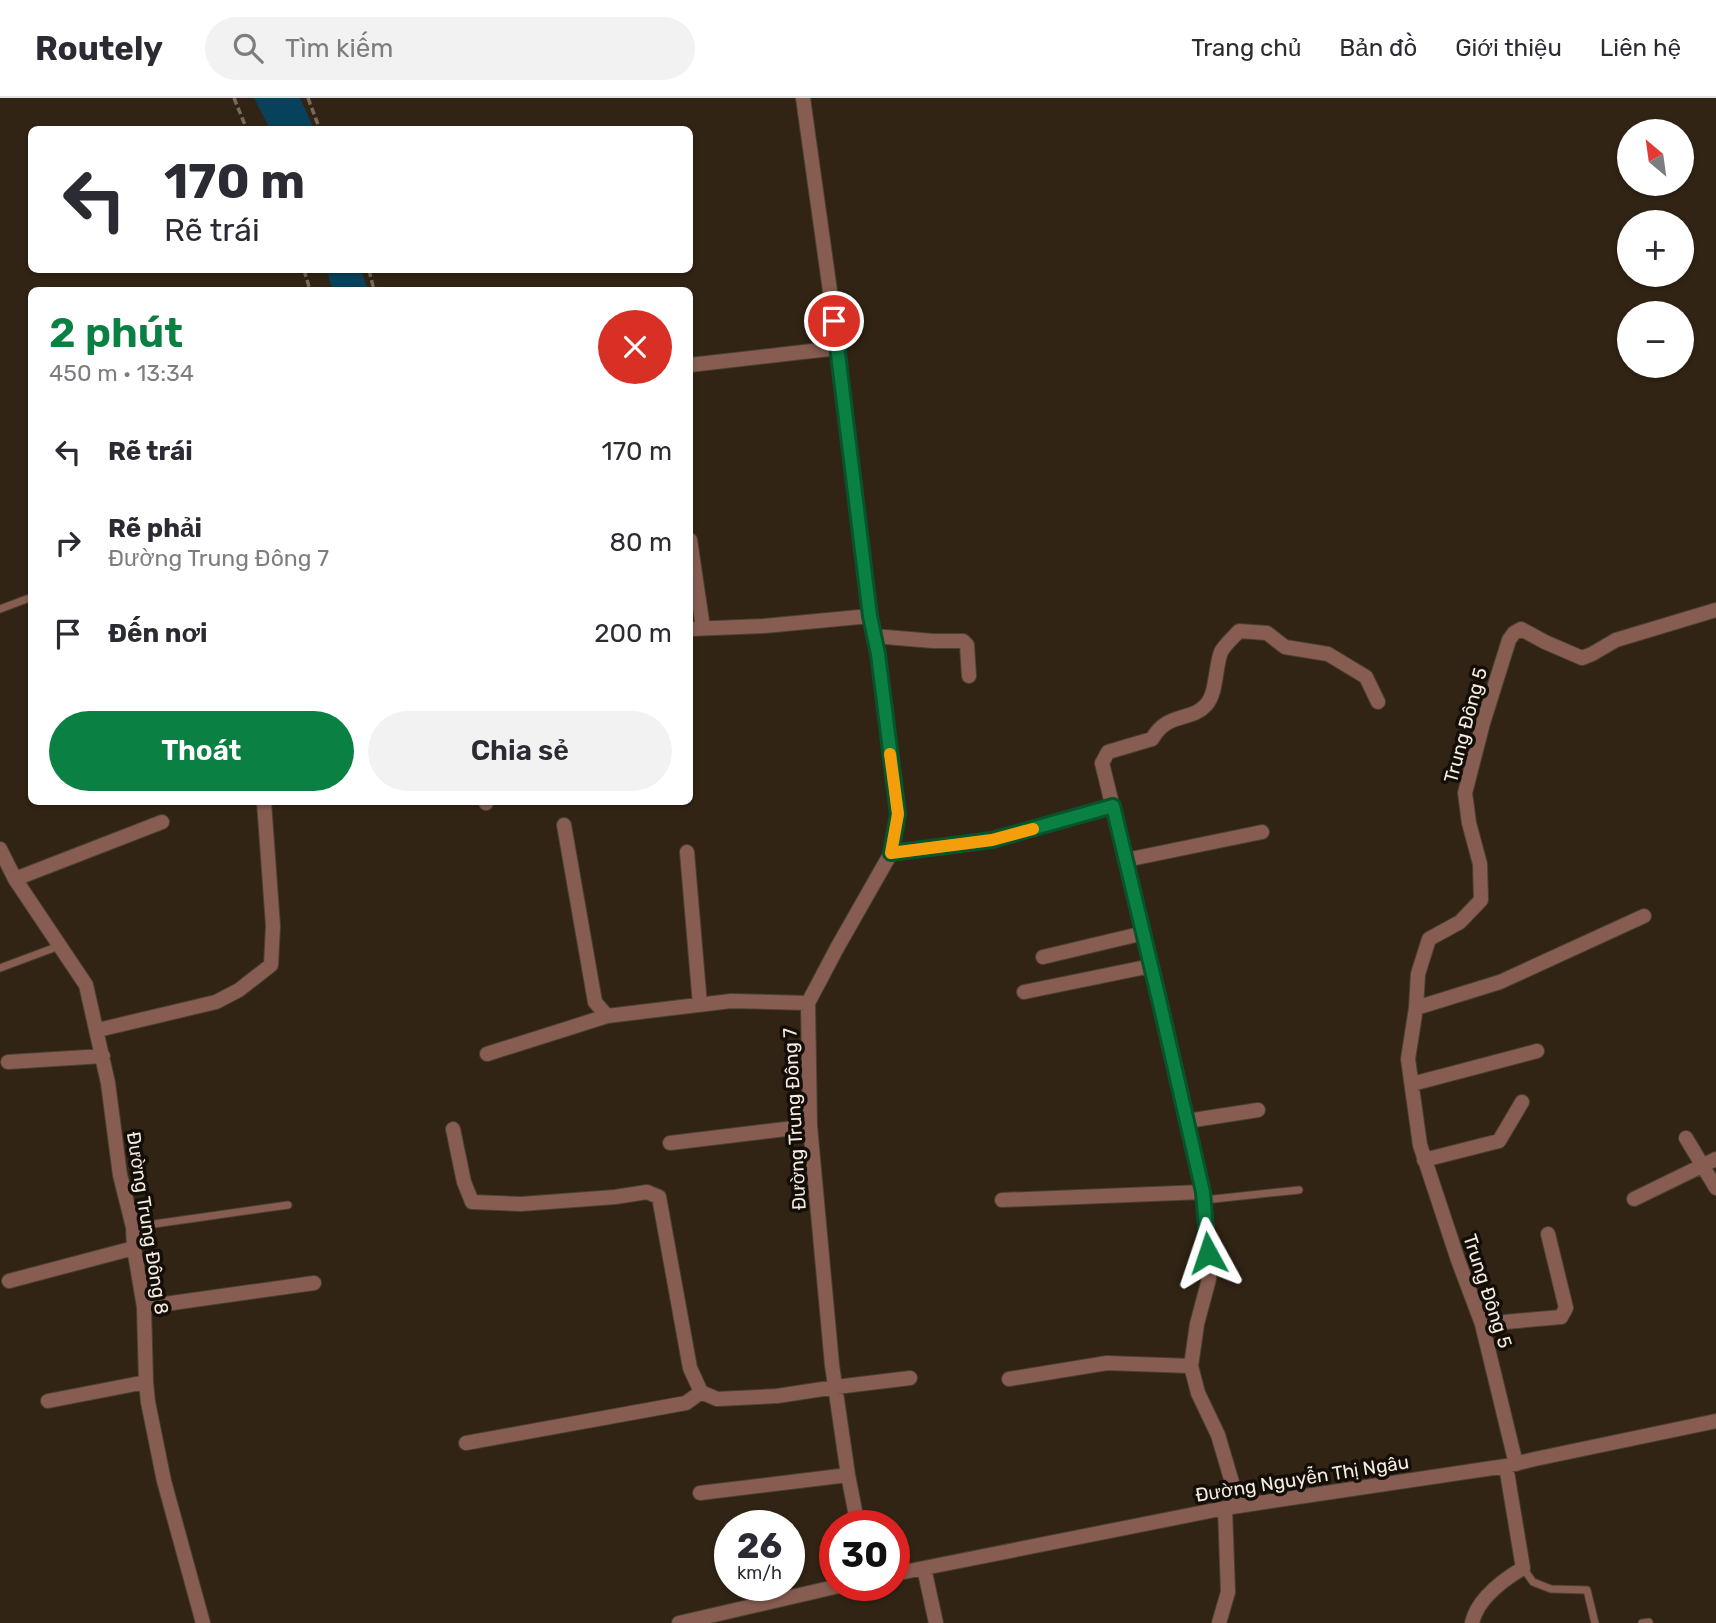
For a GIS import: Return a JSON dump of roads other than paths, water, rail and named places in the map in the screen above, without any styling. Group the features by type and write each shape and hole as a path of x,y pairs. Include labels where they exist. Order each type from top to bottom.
{"street":[{"name":"Đường Trung Đông 7","path":"804,102 898,814 891,853 808,1003 810,1126 832,1365 855,1510"},
{"path":"693,365 838,348"},
{"path":"693,584 696,628 764,626 870,616"},
{"name":"Trung Đông 5","path":"1523,1568 1511,1465 1482,1324 1420,1145 1408,1059 1418,974 1429,939 1460,922 1481,900 1480,864 1469,823 1465,793 1483,723 1509,640 1514,633 1521,629 1582,658 1616,640 1716,610"},
{"path":"1219,1623 1227,1592 1232,1507 1218,1435 1198,1393 1191,1367 1197,1324 1209,1279 1203,1196 1144,933 1102,763 1108,752 1152,739 1158,727 1199,711 1209,703 1222,650 1240,631 1267,633 1285,647 1328,654 1366,677 1378,702"},
{"path":"874,636 964,641 967,645 969,676"},
{"path":"97,1030 216,1002 239,990 271,965 273,926 264,805"},
{"path":"15,879 163,822"},
{"path":"564,825 595,1002 607,1016"},
{"path":"1126,860 1262,832"},
{"name":"Đường Trung Đông 8","path":"0,849 15,879 86,985 103,1056 120,1175 133,1227 144,1307 146,1382 164,1481 203,1623"},
{"path":"687,852 700,1005"},
{"path":"1416,1008 1500,982 1644,916"},
{"path":"1043,957 1144,933"},
{"path":"1024,992 1151,966"},
{"path":"486,1054 607,1016 731,1001 808,1003"},
{"path":"1412,1084 1537,1051"},
{"path":"8,1062 103,1056"},
{"path":"1424,1160 1499,1141 1522,1102"},
{"path":"1187,1121 1258,1110"},
{"path":"670,1143 810,1126"},
{"path":"453,1129 464,1182 472,1202 521,1204 647,1192 659,1196 690,1368 701,1392 717,1399 777,1396 910,1378"},
{"path":"1685,1138 1709,1163 1716,1188"},
{"path":"1634,1199 1709,1163"},
{"path":"1002,1200 1203,1196"},
{"path":"1482,1324 1561,1317 1566,1308 1548,1234"},
{"path":"9,1281 134,1248"},
{"path":"144,1307 314,1283"},
{"path":"1009,1380 1107,1363 1191,1367"},
{"path":"48,1401 146,1382"},
{"path":"466,1443 685,1403 701,1392"},
{"name":"Đường Nguyễn Thị Ngâu","path":"910,1571 1232,1507 1511,1465 1716,1420"},
{"path":"700,1493 848,1475"},
{"path":"924,1568 936,1623"},
{"path":"1472,1623 1474,1613 1500,1582 1523,1568"},
{"path":"679,1623 819,1591"}],"lane":[{"path":"0,610 28,599"},
{"path":"891,853 992,840 1113,806"},
{"path":"0,968 60,945"},
{"path":"1203,1196 1299,1190"},
{"path":"133,1227 288,1205"},
{"path":"1523,1568 1533,1582 1551,1589 1587,1590 1595,1623"}],"water":[{"path":"254,98 300,98 313,126 268,126"},
{"path":"328,273 362,273 367,287 331,287"}]}
